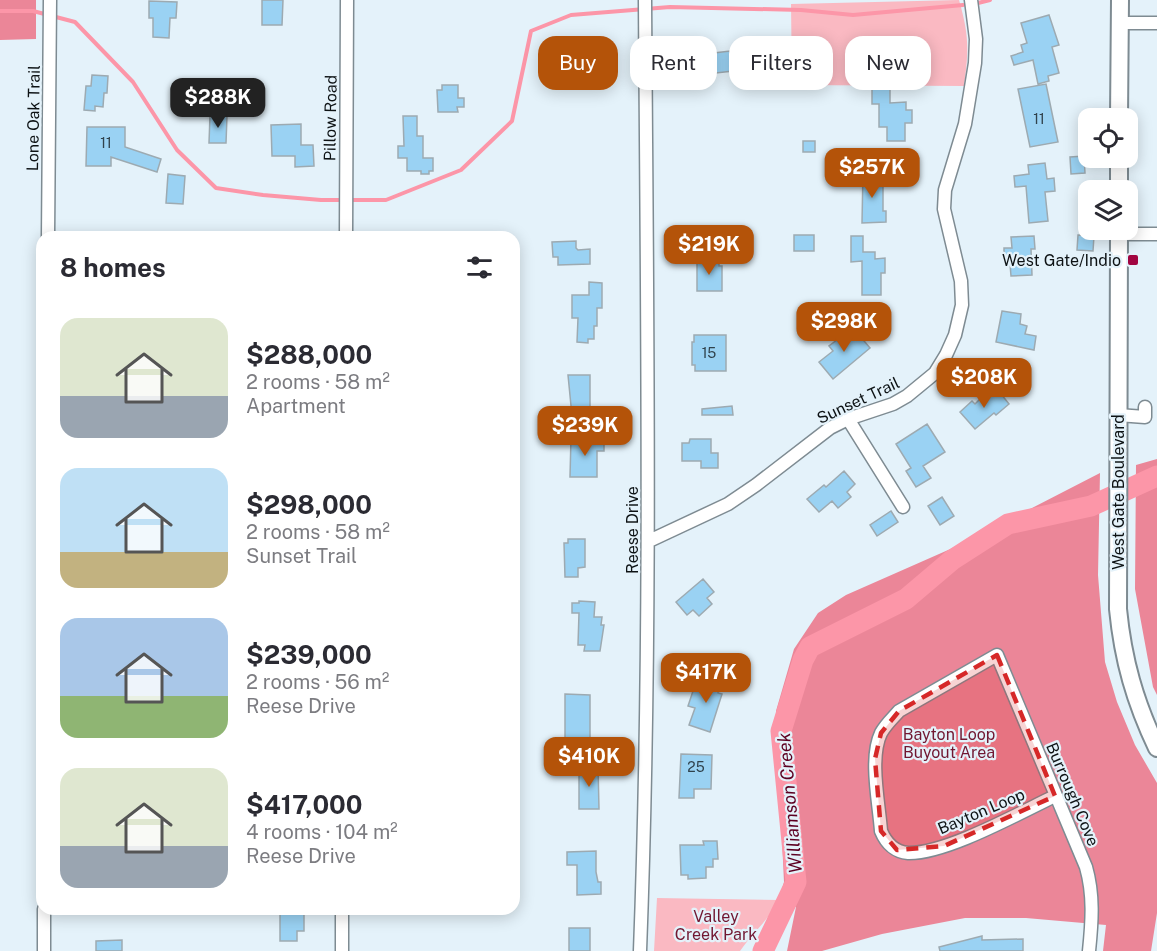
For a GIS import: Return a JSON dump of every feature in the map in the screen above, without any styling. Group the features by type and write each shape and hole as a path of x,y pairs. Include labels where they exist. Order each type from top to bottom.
{"main road":[{"path":"1119,108 1120,0"},
{"name":"West Gate Boulevard","path":"1119,240 1118,609 1125,659 1136,700 1157,748"}],"street":[{"name":"Pillow Road","path":"346,231 347,0"},
{"name":"Reese Drive","path":"640,951 645,812 649,541 645,0"},
{"name":"Sunset Trail","path":"649,541 728,504 830,428 848,419 893,405 935,373 946,355 955,335 962,297 961,281 944,209 945,189 965,124 975,63 976,39 971,0"},
{"name":"Lone Oak Trail","path":"48,231 50,4"},
{"path":"1120,22 1157,23"},
{"path":"1138,233 1157,234"},
{"path":"1118,415 1145,416"},
{"path":"848,419 903,507"},
{"name":"Burrough Cove","path":"997,655 1086,867 1090,882 1092,923 1089,951"},
{"name":"Bayton Loop","path":"997,655 899,711 885,728 877,746 876,759 881,831 884,839 897,850 908,853 944,846 1055,796"},
{"path":"44,915 44,951"},
{"path":"342,915 342,951"}],"highlighted area":[{"path":"997,655 1055,796 944,846 897,850 881,831 875,759 881,733 899,711"}],"green space":[{"path":"0,0 36,0 36,39 0,40"},
{"path":"959,0 967,42 964,86 931,86 931,36 845,36 845,85 833,85 833,36 791,36 791,4"},
{"path":"1157,459 1157,695 1153,687 1135,589 1136,465"},
{"name":"Bayton Loop Buyout Area","path":"1100,473 1098,575 1105,662 1117,702 1135,745 1157,783 1157,913 1151,951 1103,951 1106,925 1026,918 965,918 882,934 822,951 787,951 796,907 779,900 784,882 776,711 794,649 818,613 846,595 964,543"},
{"name":"Valley Creek Park","path":"657,898 779,900 740,951 654,951"}],"building":[{"path":"262,0 283,0 282,25 262,25"},
{"path":"149,1 177,2 176,18 170,18 169,38 153,37 153,18 149,18"},
{"path":"1049,15 1059,45 1052,47 1059,73 1048,76 1049,81 1038,84 1033,60 1014,65 1011,56 1023,52 1021,45 1027,43 1021,23"},
{"path":"729,51 729,71 717,73 717,53"},
{"path":"92,75 108,76 103,107 95,106 95,111 84,110 86,86 91,86"},
{"path":"1046,84 1058,142 1030,147 1018,89"},
{"path":"442,85 458,85 458,98 464,98 464,107 457,107 458,112 438,112 437,90 442,90"},
{"path":"872,90 890,90 890,103 906,102 906,110 912,110 912,123 905,123 905,141 887,141 887,127 879,127 879,104 872,104"},
{"path":"210,116 227,116 226,143 209,143"},
{"path":"403,116 417,116 417,136 423,136 423,158 433,158 433,171 429,171 429,174 421,174 421,171 407,171 407,158 398,158 398,146 404,146"},
{"path":"301,124 301,145 313,145 314,166 295,167 295,156 272,156 271,125"},
{"path":"87,127 125,127 125,147 161,159 157,172 111,157 111,166 86,166"},
{"path":"803,141 815,141 815,152 803,152"},
{"path":"1078,156 1078,168 1085,168 1085,173 1071,174 1070,157"},
{"path":"1045,163 1047,179 1054,178 1055,191 1045,192 1048,221 1029,223 1026,186 1015,187 1014,176 1029,174 1028,165"},
{"path":"863,171 877,171 878,186 883,186 883,211 886,211 886,222 862,223"},
{"path":"168,174 185,176 183,204 166,203"},
{"path":"794,235 814,235 814,251 794,251"},
{"path":"1078,235 1078,240 1094,240 1093,251 1077,250"},
{"path":"851,236 863,236 863,252 875,252 875,259 885,258 885,273 881,273 881,295 862,295 862,261 851,262"},
{"path":"1034,236 1035,249 1031,249 1032,275 1011,276 1010,264 1004,264 1004,248 1012,248 1011,237"},
{"path":"576,241 578,250 590,249 590,264 558,265 558,257 553,257 552,242"},
{"path":"697,260 719,260 719,266 722,266 722,291 697,291"},
{"path":"589,282 602,283 602,308 597,308 594,339 588,339 588,343 577,342 578,318 572,318 572,295 589,295"},
{"path":"1002,311 1021,314 1020,324 1027,326 1025,334 1036,336 1034,350 996,342"},
{"path":"853,328 870,348 833,379 819,362 833,351 829,346"},
{"path":"694,335 726,335 726,371 695,371 695,365 692,365"},
{"path":"568,375 590,375 590,416 572,416"},
{"path":"997,389 1009,404 975,429 960,412 972,401 975,404"},
{"path":"732,406 733,415 702,415 702,409"},
{"path":"927,424 945,452 923,466 931,478 916,487 906,471 911,468 896,444"},
{"path":"571,438 604,438 604,451 597,451 597,477 570,477"},
{"path":"690,439 711,439 711,453 718,453 718,468 701,468 701,461 682,461 682,443 689,443"},
{"path":"844,471 855,484 847,492 851,497 838,508 832,501 819,512 807,499 824,485 826,487"},
{"path":"942,497 954,516 940,525 928,506"},
{"path":"891,511 898,522 877,536 870,525"},
{"path":"568,539 585,539 585,567 578,568 578,577 565,577 564,543 568,543"},
{"path":"703,579 714,592 707,598 712,604 699,616 693,610 687,615 676,602"},
{"path":"579,601 595,602 594,617 602,617 601,625 604,625 600,651 584,651 585,645 578,645 579,613 572,613 572,603 579,603"},
{"path":"707,673 719,673 718,693 722,694 710,732 689,725 695,708 688,706 694,688 705,692"},
{"path":"565,694 590,695 590,741 565,740"},
{"path":"681,754 712,755 711,789 694,789 694,798 679,798"},
{"path":"579,766 598,766 599,809 579,809"},
{"path":"703,841 717,841 718,859 713,859 713,867 706,867 706,878 688,879 688,875 681,875 680,845 704,845"},
{"path":"596,851 596,872 598,882 601,882 601,894 577,895 577,865 567,865 567,852"},
{"path":"280,915 304,915 304,931 297,931 297,941 280,941"},
{"path":"569,928 590,928 590,951 569,951"},
{"path":"982,936 982,940 1023,939 1023,951 940,951 939,947"},
{"path":"122,940 122,951 96,951 96,941"}],"waterway":[{"path":"978,3 990,0"},
{"path":"0,11 33,11 75,22 133,82 177,150 216,188 321,200 386,200 461,170 512,121 531,31 571,15 670,7 801,10 853,15 963,5"},
{"name":"Williamson Creek","path":"763,951 796,882 781,731 803,660 810,647 906,599 952,560 1008,524 1091,506 1157,476"}],"place":[{"name":"West Gate/Indio","path":"1133,260"}]}
